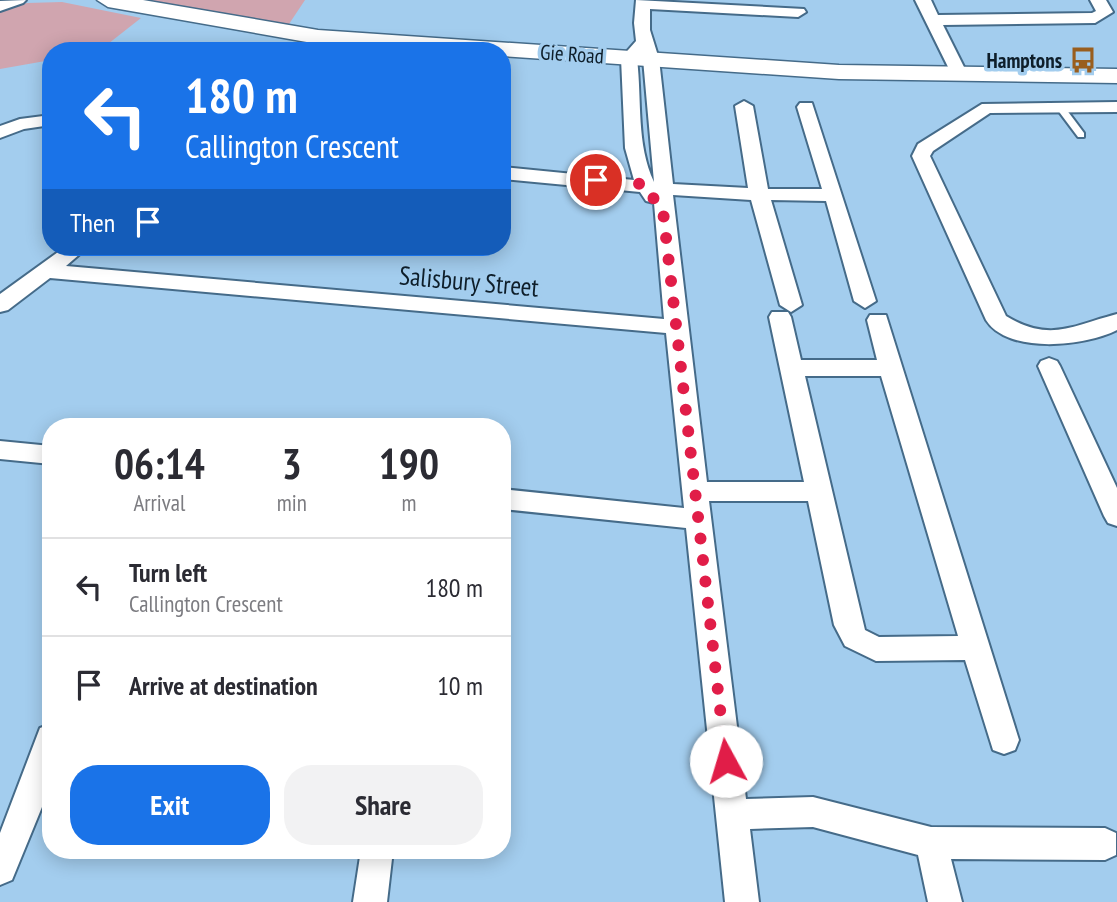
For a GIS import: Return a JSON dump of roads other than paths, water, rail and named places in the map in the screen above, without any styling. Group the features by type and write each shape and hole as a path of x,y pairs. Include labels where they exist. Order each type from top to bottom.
{"street":[{"path":"0,6 18,0"},
{"name":"Gie Road","path":"87,0 318,37 419,42"},
{"name":"Gie Road","path":"108,0 145,9"},
{"path":"923,0 958,73"},
{"path":"933,20 1095,18 1105,12 1098,0"},
{"path":"643,184 633,151 643,2 763,5 798,12"},
{"name":"Gie Road","path":"511,47 641,53 839,72 1117,76"},
{"path":"641,53 664,199 742,902"},
{"name":"Gie Road","path":"958,73 996,68 1117,67"},
{"path":"744,106 759,194 786,311 791,368 848,625 855,638 876,649 975,648"},
{"path":"806,107 872,310 1004,740"},
{"path":"1117,107 988,108 978,112 925,149 921,156 997,320 1019,332 1078,336 1099,332 1117,321"},
{"path":"0,133 20,124 42,121"},
{"path":"511,174 643,184 664,199 759,194 834,195"},
{"path":"0,304 66,256"},
{"name":"Salisbury Street","path":"45,271 678,327"},
{"path":"1049,366 1117,516"},
{"path":"791,368 890,368"},
{"path":"0,450 42,454"},
{"path":"696,492 818,491"},
{"path":"511,500 699,519"},
{"path":"0,869 25,815 42,765"},
{"path":"732,815 813,812 931,844 1105,844"},
{"path":"931,844 945,902"},
{"path":"370,902 376,859"}],"lane":[{"path":"1060,107 1081,135"}],"place":[{"name":"Hamptons","path":"1083,60"}]}
